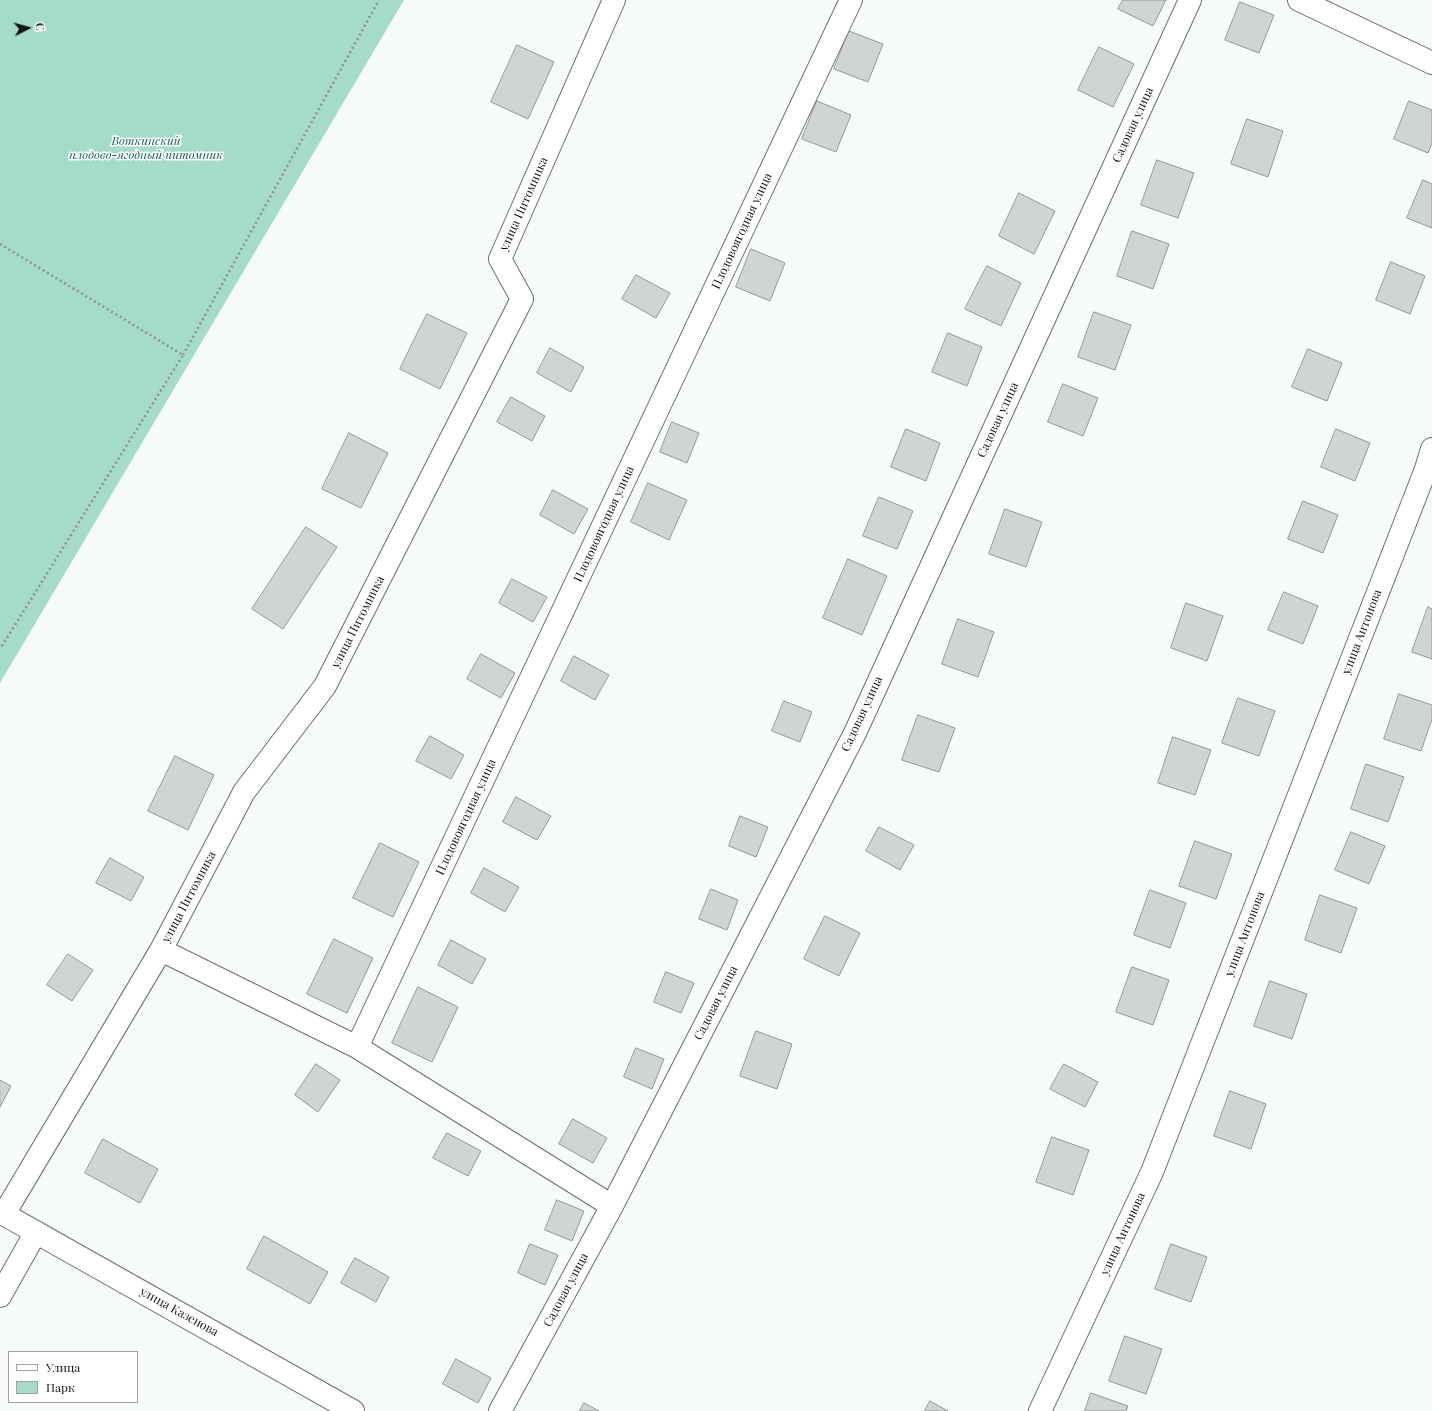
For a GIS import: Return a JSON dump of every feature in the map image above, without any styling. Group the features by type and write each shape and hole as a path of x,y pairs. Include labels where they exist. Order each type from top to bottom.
{"street":[{"name":"улица Питомника","path":"2,1213 161,950 244,792 325,686 522,299 500,259 614,0"},
{"name":"Плодовоягодная улица","path":"357,1048 851,0"},
{"name":"Садовая улица","path":"500,1411 612,1206 855,732 1190,0"},
{"path":"1299,0 1432,63"},
{"name":"улица Антонова","path":"1040,1411 1152,1172 1420,484 1432,449"},
{"path":"161,950 357,1048 612,1206"},
{"name":"улица Казенова","path":"2,1213 353,1411"},
{"path":"0,1296 36,1232"}],"path":[{"path":"0,649 183,355 378,0"},
{"path":"0,244 183,355"}],"green space":[{"name":"Воткинский плодово-ягодный питомник","path":"0,0 404,0 0,683"}],"building":[{"path":"1123,0 1166,0 1153,26 1118,9"},
{"path":"1240,2 1274,15 1259,53 1225,40"},
{"path":"849,31 883,44 868,82 834,69"},
{"path":"517,45 554,62 528,119 491,102"},
{"path":"1099,47 1134,64 1113,107 1078,90"},
{"path":"817,101 851,115 836,152 802,139"},
{"path":"1409,101 1432,110 1432,143 1428,153 1394,139"},
{"path":"1247,119 1283,131 1268,177 1231,164"},
{"path":"1157,160 1194,173 1178,218 1141,205"},
{"path":"1423,180 1432,184 1432,228 1407,218"},
{"path":"1019,193 1055,211 1034,254 999,236"},
{"path":"1132,231 1169,244 1153,289 1117,276"},
{"path":"751,249 785,263 770,301 736,287"},
{"path":"1391,262 1425,276 1410,314 1376,300"},
{"path":"987,266 1021,283 1001,326 965,309"},
{"path":"636,275 670,293 656,318 622,299"},
{"path":"1094,312 1131,325 1115,370 1078,357"},
{"path":"427,314 467,333 440,389 400,369"},
{"path":"948,333 982,347 967,386 932,372"},
{"path":"550,348 584,367 571,392 537,373"},
{"path":"1308,349 1342,363 1327,401 1292,387"},
{"path":"1063,384 1098,398 1083,436 1048,422"},
{"path":"511,397 545,416 532,441 497,422"},
{"path":"672,422 699,433 687,463 660,452"},
{"path":"906,429 940,443 926,481 891,467"},
{"path":"1336,429 1370,443 1355,481 1321,467"},
{"path":"349,433 388,453 361,508 322,489"},
{"path":"648,483 687,500 669,540 631,522"},
{"path":"553,490 588,509 574,534 540,515"},
{"path":"879,497 913,511 897,549 863,536"},
{"path":"1303,501 1338,515 1323,553 1288,539"},
{"path":"1005,509 1042,522 1026,567 989,554"},
{"path":"306,527 337,547 283,629 252,609"},
{"path":"848,559 887,576 862,635 823,618"},
{"path":"512,579 547,597 533,622 499,603"},
{"path":"1284,592 1318,606 1303,644 1268,630"},
{"path":"1186,603 1223,616 1207,661 1171,648"},
{"path":"1428,607 1432,609 1432,659 1412,652"},
{"path":"958,619 994,632 978,677 942,664"},
{"path":"481,654 515,673 501,698 467,679"},
{"path":"574,656 609,675 595,700 561,681"},
{"path":"1399,694 1432,705 1432,719 1421,751 1384,739"},
{"path":"1238,698 1275,711 1259,756 1222,743"},
{"path":"784,701 812,712 800,742 772,731"},
{"path":"918,715 955,728 939,772 902,760"},
{"path":"430,736 464,755 451,779 416,761"},
{"path":"1173,737 1211,750 1195,795 1158,783"},
{"path":"175,756 214,775 188,830 148,811"},
{"path":"1366,764 1404,777 1388,822 1351,809"},
{"path":"516,797 551,816 537,840 503,822"},
{"path":"740,816 768,827 756,857 729,846"},
{"path":"879,827 914,845 900,870 866,851"},
{"path":"1351,832 1385,846 1369,884 1335,870"},
{"path":"1195,841 1232,854 1216,899 1179,886"},
{"path":"380,843 419,862 393,917 353,898"},
{"path":"110,858 144,877 131,901 96,883"},
{"path":"484,868 519,887 505,912 471,893"},
{"path":"711,889 738,900 727,930 699,919"},
{"path":"1150,890 1186,903 1170,948 1134,935"},
{"path":"1320,895 1357,908 1341,953 1305,940"},
{"path":"825,916 860,933 839,976 804,959"},
{"path":"334,939 373,958 347,1013 307,994"},
{"path":"451,940 486,959 472,984 438,965"},
{"path":"68,954 93,970 72,1001 47,985"},
{"path":"1132,967 1169,980 1153,1025 1116,1012"},
{"path":"666,972 694,983 681,1013 654,1002"},
{"path":"1270,981 1307,994 1292,1039 1254,1026"},
{"path":"418,987 458,1007 432,1062 392,1043"},
{"path":"756,1031 792,1044 777,1089 740,1076"},
{"path":"636,1048 664,1059 652,1089 624,1077"},
{"path":"316,1064 340,1080 318,1112 295,1095"},
{"path":"1064,1064 1098,1082 1085,1107 1050,1089"},
{"path":"0,1080 11,1086 0,1107"},
{"path":"1230,1091 1266,1104 1251,1149 1214,1136"},
{"path":"573,1119 607,1138 593,1163 559,1144"},
{"path":"447,1133 481,1151 468,1176 433,1158"},
{"path":"1052,1137 1089,1150 1073,1195 1036,1182"},
{"path":"103,1139 158,1169 140,1203 85,1173"},
{"path":"557,1200 584,1211 572,1241 545,1230"},
{"path":"264,1236 328,1272 310,1304 247,1269"},
{"path":"530,1244 558,1255 545,1285 518,1273"},
{"path":"1171,1244 1207,1257 1191,1302 1155,1289"},
{"path":"355,1258 389,1277 376,1302 341,1283"},
{"path":"1125,1336 1162,1349 1146,1394 1109,1381"},
{"path":"456,1359 491,1378 478,1403 443,1384"},
{"path":"1091,1393 1128,1406 1126,1411 1085,1411"},
{"path":"930,1401 948,1411 925,1411"},
{"path":"584,1403 599,1411 580,1411"}]}
